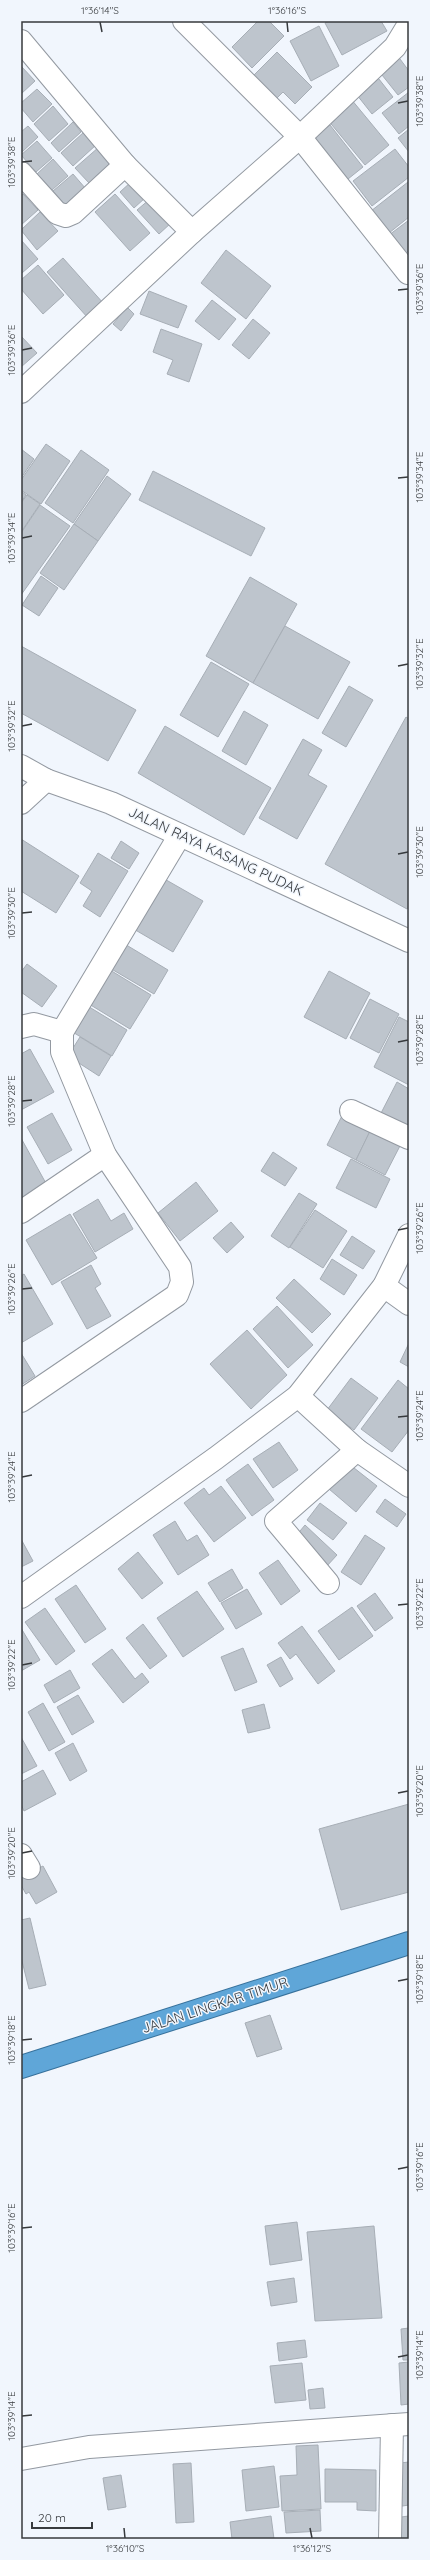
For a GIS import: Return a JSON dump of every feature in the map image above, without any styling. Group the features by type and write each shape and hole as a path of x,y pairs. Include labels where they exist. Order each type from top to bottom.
{"highway":[{"name":"JALAN LINGKAR TIMUR","path":"21,2067 409,1943"}],"street":[{"path":"184,21 300,137 408,273"},
{"path":"21,392 192,232 300,137 395,48 409,24"},
{"path":"21,41 125,165 192,232"},
{"path":"21,173 57,213 66,216 73,213 125,165"},
{"name":"JALAN RAYA KASANG PUDAK","path":"21,766 46,780 112,803 409,941"},
{"path":"21,803 46,780"},
{"path":"21,1401 177,1295 182,1282 180,1267 105,1155 62,1052 62,1032 180,835"},
{"path":"21,1027 34,1024 62,1032"},
{"path":"352,1111 409,1138"},
{"path":"21,1212 105,1155"},
{"path":"21,1597 216,1458 298,1396 384,1286 409,1235"},
{"path":"384,1286 409,1304"},
{"path":"298,1396 357,1450 409,1486"},
{"path":"328,1583 276,1521 357,1450"},
{"path":"21,2459 89,2447 400,2425 390,2539"}],"building":[{"path":"258,21 269,21 284,36 252,68 232,47"},
{"path":"329,21 381,21 387,31 342,55 325,23"},
{"path":"319,26 339,66 311,81 290,41"},
{"path":"277,52 312,87 295,104 283,92 272,103 249,80"},
{"path":"397,55 409,71 409,87 398,95 378,70"},
{"path":"21,66 35,81 21,94"},
{"path":"375,74 393,97 372,114 353,90"},
{"path":"37,89 52,104 33,122 21,108 21,103"},
{"path":"409,92 409,126 399,134 382,113"},
{"path":"351,99 389,145 365,165 327,119"},
{"path":"53,106 68,124 49,141 34,124"},
{"path":"73,122 81,132 59,152 51,143"},
{"path":"330,125 363,167 343,183 309,142"},
{"path":"28,126 38,137 21,153 21,132"},
{"path":"409,129 409,152 398,138"},
{"path":"84,132 96,145 73,166 61,153"},
{"path":"37,141 52,158 36,172 21,155"},
{"path":"99,147 112,162 89,183 75,168"},
{"path":"395,149 409,167 409,177 372,206 353,181"},
{"path":"53,159 68,176 52,190 37,174"},
{"path":"73,174 86,189 67,207 53,191"},
{"path":"131,182 145,198 134,208 120,192"},
{"path":"408,182 409,217 389,233 371,211"},
{"path":"23,194 38,210 21,225 21,195"},
{"path":"115,194 150,233 130,251 95,212"},
{"path":"150,199 171,223 159,234 137,210"},
{"path":"40,212 58,231 37,250 21,230"},
{"path":"409,220 409,251 404,254 389,235"},
{"path":"21,240 38,259 22,273 21,271"},
{"path":"226,250 271,286 246,319 201,283"},
{"path":"63,258 104,304 88,318 47,272"},
{"path":"38,265 64,295 43,314 21,289 21,280"},
{"path":"149,291 187,306 178,328 140,314"},
{"path":"212,300 236,319 219,340 195,321"},
{"path":"127,307 134,314 121,331 113,324"},
{"path":"253,319 270,333 249,359 232,345"},
{"path":"161,329 202,344 189,382 167,374 173,360 153,352"},
{"path":"21,336 37,353 21,367"},
{"path":"46,444 70,461 41,504 21,490 21,480"},
{"path":"21,449 34,459 21,478"},
{"path":"81,450 109,470 73,523 45,503"},
{"path":"153,471 265,528 251,556 139,500"},
{"path":"107,476 131,494 98,541 74,524"},
{"path":"21,491 26,495 21,502"},
{"path":"27,495 40,504 21,532 21,503"},
{"path":"40,505 70,526 21,595 21,533"},
{"path":"74,524 98,541 64,590 40,573"},
{"path":"41,576 58,588 39,616 22,605"},
{"path":"250,577 297,604 253,683 206,656"},
{"path":"285,626 350,662 318,719 253,683"},
{"path":"21,646 136,710 108,761 21,713"},
{"path":"211,662 249,684 218,737 180,715"},
{"path":"349,686 373,700 346,747 322,733"},
{"path":"244,711 268,725 246,765 222,751"},
{"path":"406,717 409,719 409,905 407,909 325,864"},
{"path":"165,726 271,788 244,835 138,773"},
{"path":"303,739 322,750 308,775 327,786 297,839 259,818"},
{"path":"21,839 79,876 56,913 21,891"},
{"path":"121,841 139,853 129,869 111,858"},
{"path":"98,853 128,871 100,917 83,906 92,891 80,883"},
{"path":"161,877 203,901 173,952 132,928"},
{"path":"123,943 168,970 154,994 108,967"},
{"path":"27,964 57,986 42,1007 21,992 21,972"},
{"path":"110,970 151,995 130,1029 89,1004"},
{"path":"329,971 370,993 346,1039 304,1017"},
{"path":"370,999 399,1014 379,1053 350,1038"},
{"path":"86,1005 127,1030 112,1056 71,1031"},
{"path":"399,1017 409,1022 409,1085 374,1067"},
{"path":"80,1037 111,1056 99,1076 68,1056"},
{"path":"30,1049 54,1092 21,1110 21,1054"},
{"path":"397,1082 409,1089 409,1133 379,1117"},
{"path":"344,1112 372,1127 356,1160 327,1145"},
{"path":"52,1113 72,1150 48,1164 27,1127"},
{"path":"372,1127 402,1142 385,1175 356,1160"},
{"path":"21,1138 48,1187 21,1202"},
{"path":"273,1152 297,1168 285,1186 261,1171"},
{"path":"351,1159 390,1179 376,1208 336,1188"},
{"path":"196,1182 218,1211 180,1241 158,1213"},
{"path":"299,1193 317,1204 289,1248 271,1236"},
{"path":"98,1199 111,1221 124,1213 133,1229 95,1252 73,1214"},
{"path":"315,1210 347,1231 323,1268 290,1247"},
{"path":"70,1214 97,1258 52,1285 26,1240"},
{"path":"231,1222 244,1237 227,1253 213,1238"},
{"path":"352,1236 375,1251 363,1269 340,1255"},
{"path":"332,1259 357,1275 344,1295 320,1279"},
{"path":"91,1265 101,1284 95,1288 111,1316 87,1329 61,1282"},
{"path":"24,1274 53,1324 21,1343 21,1276"},
{"path":"294,1279 331,1314 312,1333 276,1298"},
{"path":"277,1306 313,1345 288,1368 253,1329"},
{"path":"247,1330 287,1375 251,1409 210,1364"},
{"path":"409,1343 409,1367 400,1362"},
{"path":"21,1353 35,1376 21,1385"},
{"path":"351,1378 378,1398 354,1430 327,1410"},
{"path":"398,1380 409,1389 409,1430 392,1452 361,1429"},
{"path":"279,1442 298,1470 273,1488 253,1459"},
{"path":"248,1464 274,1500 252,1516 226,1480"},
{"path":"349,1464 377,1486 356,1512 329,1489"},
{"path":"221,1486 246,1518 214,1542 184,1503 204,1488 209,1495"},
{"path":"385,1499 406,1514 397,1527 376,1512"},
{"path":"320,1503 347,1523 333,1540 307,1520"},
{"path":"175,1521 187,1541 197,1535 209,1555 178,1575 153,1535"},
{"path":"305,1525 337,1555 326,1567 295,1537"},
{"path":"365,1535 385,1548 361,1585 341,1572"},
{"path":"21,1539 33,1561 21,1567"},
{"path":"138,1552 163,1583 142,1599 118,1569"},
{"path":"278,1560 300,1591 281,1605 259,1573"},
{"path":"232,1569 243,1588 220,1602 208,1583"},
{"path":"76,1585 106,1629 85,1643 55,1599"},
{"path":"247,1589 262,1614 236,1629 221,1603"},
{"path":"197,1591 224,1629 183,1657 157,1618"},
{"path":"375,1593 393,1618 375,1631 357,1606"},
{"path":"352,1607 373,1636 339,1660 318,1631"},
{"path":"45,1608 75,1651 56,1665 25,1622"},
{"path":"143,1624 167,1656 150,1669 126,1638"},
{"path":"302,1626 335,1671 318,1684 296,1654 290,1659 278,1643"},
{"path":"21,1628 40,1660 21,1671"},
{"path":"243,1648 257,1682 235,1691 221,1657"},
{"path":"112,1649 135,1679 142,1673 149,1682 123,1703 92,1664"},
{"path":"281,1657 293,1679 280,1687 267,1665"},
{"path":"70,1670 80,1688 54,1703 44,1685"},
{"path":"78,1695 94,1722 72,1735 57,1707"},
{"path":"43,1703 65,1742 49,1751 28,1712"},
{"path":"264,1704 270,1728 248,1733 242,1710"},
{"path":"21,1737 37,1766 21,1774"},
{"path":"73,1743 87,1771 70,1781 55,1753"},
{"path":"43,1770 56,1794 24,1811 21,1804 21,1782"},
{"path":"409,1804 409,1892 341,1910 319,1829"},
{"path":"43,1866 57,1892 36,1904 29,1892 26,1894 21,1885 21,1877"},
{"path":"30,1918 46,1985 29,1989 21,1957 21,1920"},
{"path":"270,2015 282,2049 257,2057 245,2023"},
{"path":"297,2222 302,2260 270,2265 265,2226"},
{"path":"374,2226 382,2318 315,2321 307,2232"},
{"path":"294,2278 297,2302 271,2306 267,2282"},
{"path":"409,2328 409,2360 403,2360 401,2329"},
{"path":"305,2340 307,2357 279,2361 277,2343"},
{"path":"409,2362 409,2404 401,2405 399,2363"},
{"path":"302,2363 306,2400 275,2403 270,2366"},
{"path":"323,2388 325,2408 310,2409 308,2390"},
{"path":"318,2445 321,2509 282,2511 280,2476 297,2475 296,2446"},
{"path":"409,2462 409,2505 396,2507 391,2464"},
{"path":"191,2463 194,2522 176,2523 173,2464"},
{"path":"274,2466 279,2507 246,2511 242,2470"},
{"path":"325,2469 376,2470 376,2511 357,2510 357,2502 325,2502"},
{"path":"121,2475 126,2507 108,2510 103,2478"},
{"path":"320,2510 321,2531 286,2533 284,2512"},
{"path":"271,2516 274,2539 232,2539 230,2522"},
{"path":"409,2516 409,2539 396,2539 393,2518"}]}
